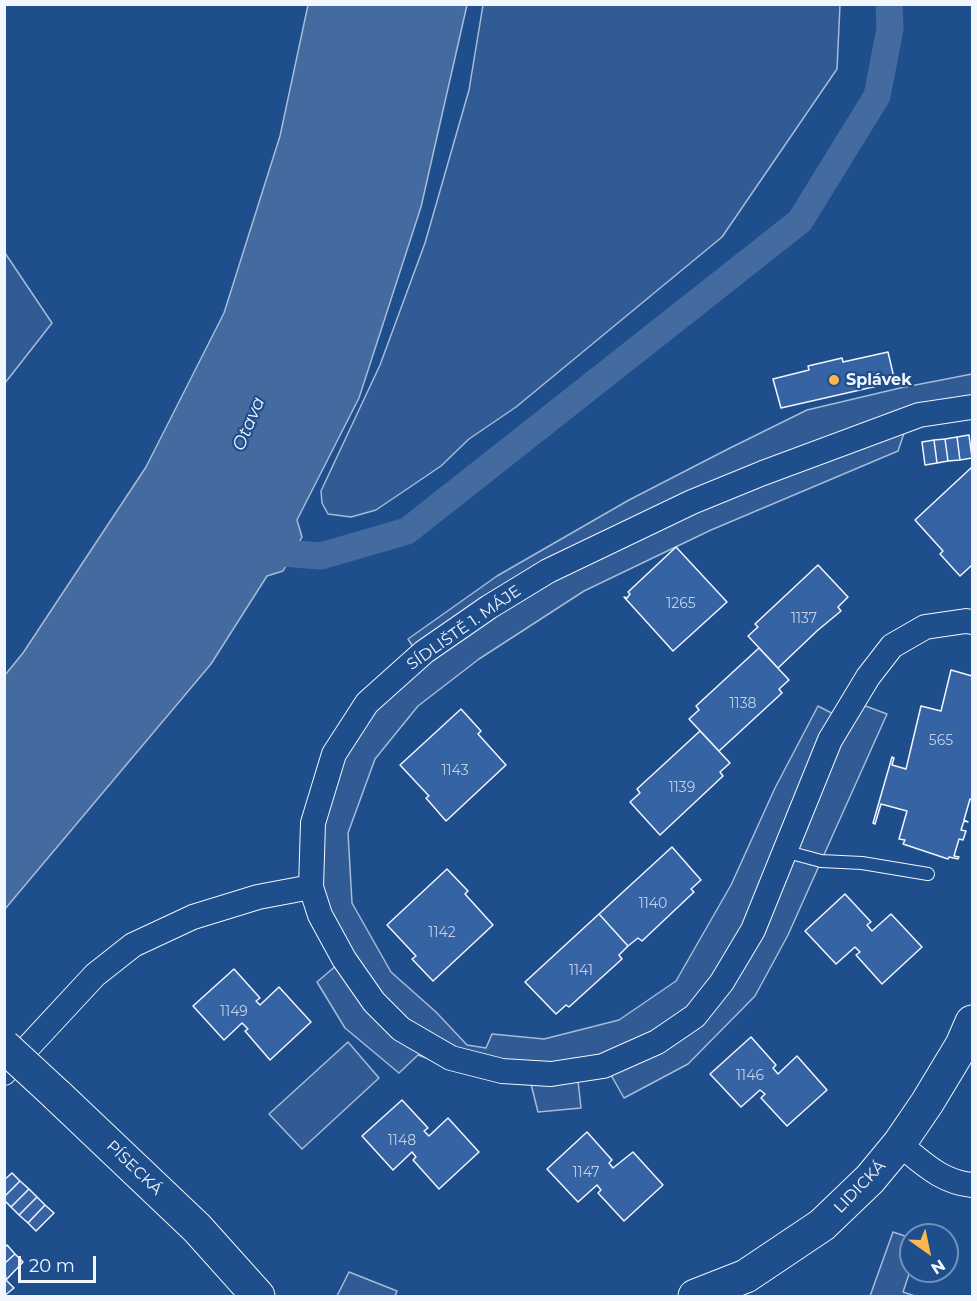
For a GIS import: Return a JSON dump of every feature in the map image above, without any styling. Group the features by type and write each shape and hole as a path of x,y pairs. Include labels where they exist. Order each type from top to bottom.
{"street":[{"name":"SÍDLIŠTĚ 1. MÁJE","path":"972,407 919,415 692,502 548,571 489,607 424,652 367,703 334,754 313,823 311,887 320,915 344,959 374,1002 401,1029 451,1058 502,1071 551,1074 603,1066 657,1042 695,1016 722,982 753,930 830,740 868,677 892,646 925,627 972,622"},
{"path":"4,1073 95,975 133,945 194,917 258,897 311,887"},
{"name":"LIDICKÁ","path":"694,1296 746,1276 822,1225 870,1179 899,1144 962,1045 972,1022"},
{"name":"PÍSECKÁ","path":"4,1046 197,1228 258,1296"},
{"path":"899,1144 937,1175 958,1184 972,1185"}],"lane":[{"path":"784,851 821,861 862,863 928,874"}],"shaded area":[{"path":"483,5 840,5 837,69 722,237 516,407 469,439 441,466 376,510 351,517 328,514 322,503 321,491 380,365 425,243 469,90"},
{"path":"5,253 52,323 4,383"},
{"path":"972,374 972,397 912,409 898,451 711,530 584,591 479,659 418,706 375,759 348,833 352,903 391,972 436,1012 467,1045 486,1048 492,1034 544,1039 619,1020 676,981 731,885 775,788 818,706 849,722 860,704 887,714 788,935 755,996 688,1064 624,1098 611,1075 578,1081 581,1108 538,1112 531,1084 462,1071 418,1055 399,1073 345,1028 317,982 344,959 316,900 316,812 339,746 419,656 408,639 497,576 629,500 807,410"},
{"path":"348,1042 379,1078 302,1149 269,1114"},
{"path":"893,1232 899,1234 899,1283 906,1283 903,1292 915,1296 870,1296"},
{"path":"349,1272 397,1291 395,1296 337,1296"}],"water":[{"name":"Otava","path":"308,5 467,5 421,207 359,398 297,520 302,537 283,571 267,576 211,664 5,909 5,675 23,653 146,467 224,313 280,136"}],"building":[{"name":"Splávek","path":"888,352 895,382 781,408 773,379 809,370 808,366 842,358 843,362"},
{"path":"969,435 972,458 960,460 957,437"},
{"path":"957,437 960,460 948,461 945,439"},
{"path":"945,439 948,461 937,463 934,440"},
{"path":"934,440 937,463 925,465 922,442"},
{"path":"972,467 972,565 960,576 940,554 943,551 915,520"},
{"path":"676,547 727,602 673,651 624,597 627,598 630,594 628,592"},
{"path":"818,565 848,597 838,607 841,611 778,668 748,636 758,627 755,624"},
{"path":"759,648 789,680 779,689 782,693 719,751 689,719 699,710 696,706"},
{"path":"951,670 972,676 972,800 970,799 964,820 968,822 964,821 961,830 966,831 963,840 959,839 954,856 959,857 958,859 949,857 948,859 903,844 905,840 899,839 907,811 881,804 875,824 873,823 892,757 894,758 892,765 906,769 921,706 941,711"},
{"path":"461,709 481,731 478,734 506,765 446,821 426,798 429,796 400,765"},
{"path":"700,731 730,763 720,772 723,776 660,835 630,802 640,793 637,789"},
{"path":"672,847 701,880 691,889 694,892 642,941 638,938 628,946 599,914"},
{"path":"447,869 468,891 465,894 493,925 433,981 412,959 416,956 387,925"},
{"path":"845,894 871,922 867,925 872,931 891,914 922,947 882,984 856,955 860,952 855,947 836,964 805,931"},
{"path":"599,914 628,946 619,955 622,959 569,1007 566,1005 556,1014 525,982"},
{"path":"234,969 260,998 256,1001 260,1005 279,987 311,1022 270,1060 245,1031 248,1029 242,1023 224,1040 193,1006"},
{"path":"751,1037 776,1065 773,1068 778,1074 797,1056 827,1090 787,1126 761,1098 765,1094 760,1090 741,1107 710,1074"},
{"path":"402,1100 428,1128 424,1131 429,1136 448,1118 479,1152 439,1189 413,1160 416,1157 412,1152 393,1170 362,1136"},
{"path":"587,1132 612,1160 609,1163 613,1168 633,1152 663,1185 624,1221 598,1193 601,1190 597,1185 578,1202 547,1169"},
{"path":"12,1173 20,1181 4,1197 4,1180"},
{"path":"20,1181 29,1189 11,1207 4,1197"},
{"path":"29,1189 37,1197 19,1215 11,1207"},
{"path":"37,1197 45,1205 28,1223 19,1215"},
{"path":"45,1205 54,1213 36,1231 28,1223"},
{"path":"7,1245 15,1254 4,1264 4,1248"},
{"path":"15,1254 23,1262 6,1280 4,1264"},
{"path":"6,1280 14,1288 4,1296 4,1281"}],"waterway":[{"path":"255,551 321,556 407,531 800,221 877,96 890,29 889,4"}],"place":[{"name":"Splávek","path":"834,380"}]}
